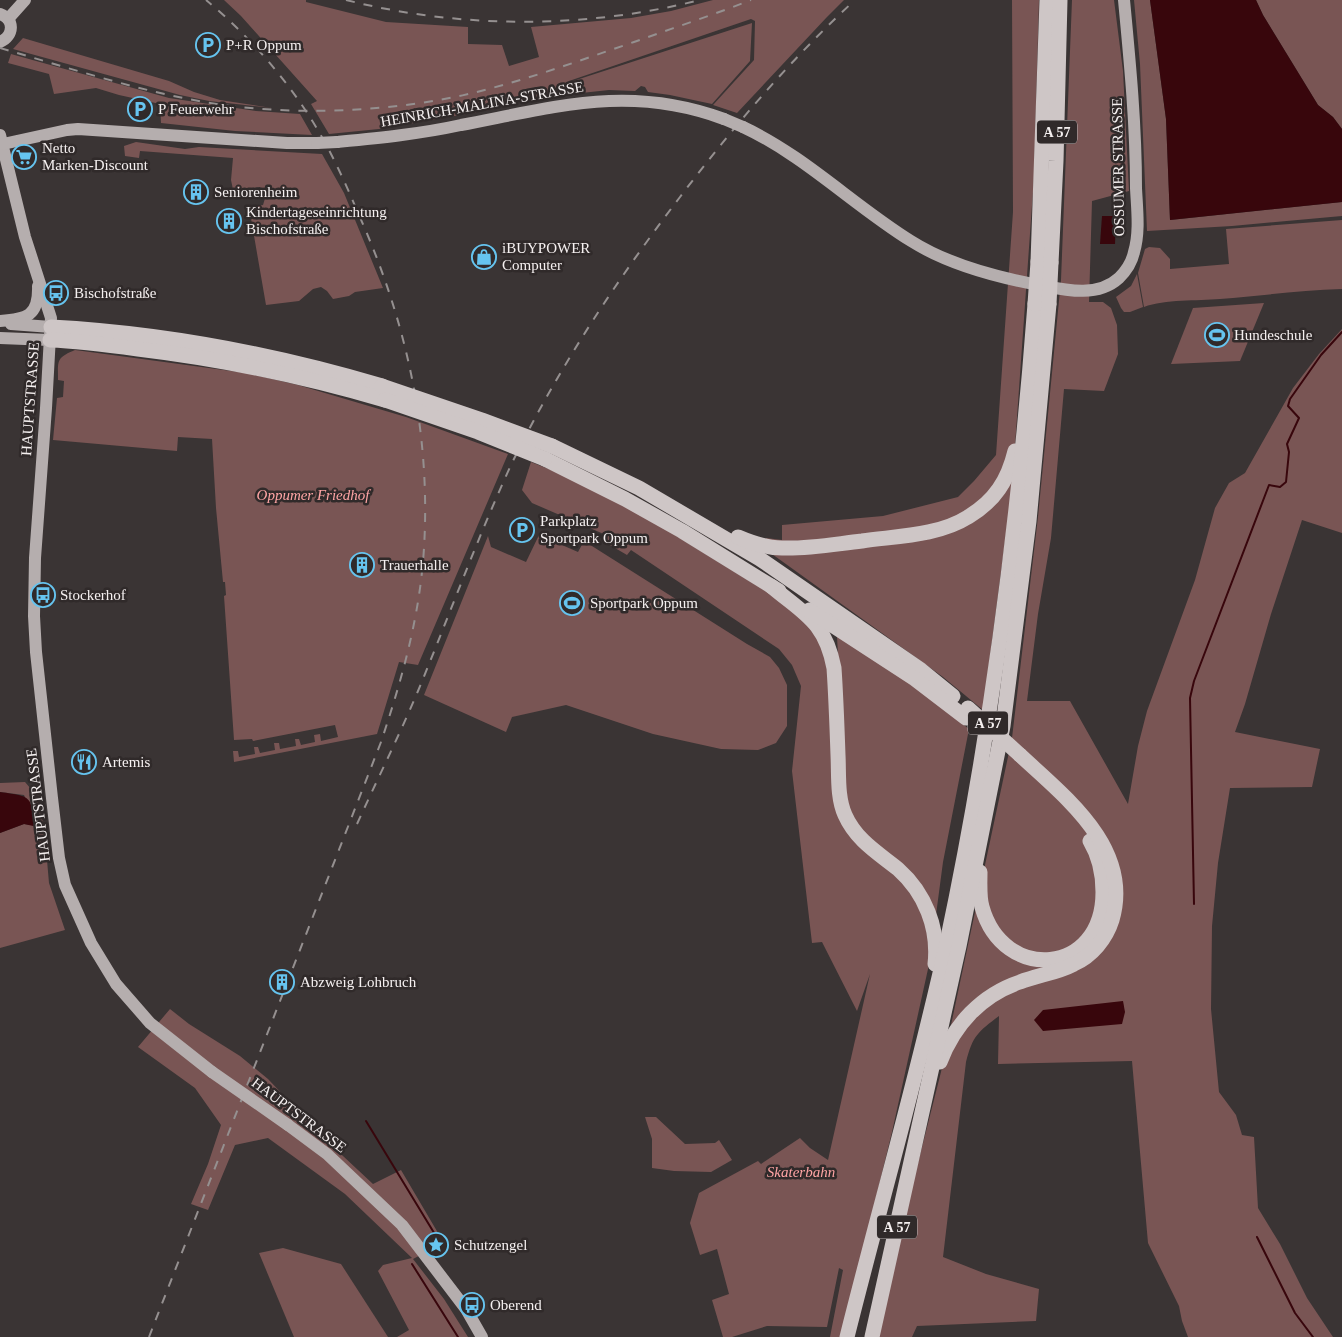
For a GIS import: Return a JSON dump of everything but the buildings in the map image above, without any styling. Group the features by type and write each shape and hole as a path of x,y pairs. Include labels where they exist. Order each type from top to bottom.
{"highway":[{"name":"A 57","path":"872,1337 959,946 1003,726 1010,677 1029,520 1042,304 1047,0"},
{"name":"A 57","path":"1044,263 1056,162 1060,0"},
{"name":"A 57","path":"847,1337 946,943 984,750 1001,638 1026,414 1042,304"},
{"path":"50,334 255,367 383,393 478,432 548,453 640,488 768,564 921,670 1018,760 1070,813 1095,848 1103,882 1101,914 1085,943 1075,952 1061,958 1045,961 1029,958 1016,952 1003,942 988,923 981,905 982,833"},
{"path":"670,505 684,506 750,542 781,548 809,548 948,527 968,517 987,503 1000,488 1010,470 1017,444 1020,422 1026,414"},
{"path":"548,453 682,531 770,586 787,594 967,713"},
{"path":"770,586 813,621 824,635 830,649 834,668 840,794 845,814 852,828 864,842 900,871 921,897 930,915 935,934 935,962 926,1028"},
{"path":"915,1145 944,1054 952,1035 970,1013 991,995 1012,985 1075,964 1088,956 1101,943 1109,929 1115,910 1116,895 1112,865 1105,847 1076,808 1018,760"}],"main road":[{"path":"0,42 8,37 11,31 11,25 4,16 17,11 24,0"},
{"name":"OSSUMER STRASSE","path":"1011,280 1062,289 1084,291 1095,289 1107,285 1125,272 1134,253 1137,218 1136,149 1134,105 1124,0"},
{"name":"HEINRICH-MALINA-STRASSE","path":"2,139 84,129 287,143 336,142 417,133 588,101 635,100 659,103 686,107 743,127 795,156 913,243 960,264 1011,280"},
{"name":"HAUPTSTRASSE","path":"2,139 25,238 51,318 34,558 34,616 36,652 53,806 59,858 65,885 91,943 116,984 150,1023 212,1072 288,1124 327,1154 402,1225 466,1309 482,1337"},
{"path":"0,322 28,316 34,310 38,297 37,278"},
{"path":"0,322 50,334"},
{"path":"0,338 50,334"}],"green space":[{"path":"224,0 306,0 306,2 386,22 468,27 468,44 502,45 509,66 539,57 531,27 631,18 671,11 713,0 844,0 737,113 713,105 754,60 755,21 751,19 569,81 571,94 530,97 495,109 379,129 329,134 311,104 317,101 241,16"},
{"path":"1012,0 1039,0 1034,177 1012,488 983,710 943,677 765,549 766,538 782,540 782,525 883,516 958,497 996,455 1013,212"},
{"path":"1072,0 1114,0 1123,71 1129,191 1092,201 1089,302 1103,302 1111,308 1117,325 1118,354 1104,391 1064,389 1051,538 1038,614 1027,701 1070,701 1128,804 1138,746 1147,711 1195,580 1215,508 1229,483 1245,473 1293,388 1319,354 1342,329 1342,533 1302,520 1235,732 1320,749 1312,787 1230,788 1218,863 1212,926 1211,1009 1219,1092 1236,1115 1242,1135 1254,1137 1258,1208 1280,1244 1307,1298 1333,1337 1188,1337 1179,1306 1148,1243 1132,1061 998,1064 999,1016 977,1035 966,1062 943,1257 986,1274 1039,1289 1036,1321 917,1326 912,1337 874,1337 941,1072 1012,738 1038,517 1061,280"},
{"path":"1134,0 1150,0 1166,119 1170,220 1342,202 1342,216 1232,226 1147,231 1140,64"},
{"path":"1256,0 1342,0 1342,129 1333,117 1318,105 1263,15"},
{"path":"752,23 750,61 712,104 648,92 645,87 641,86 635,91 609,90 572,94 570,82"},
{"path":"23,38 169,81 194,92 220,100 272,108 209,101 180,95 13,49"},
{"path":"11,54 169,98 256,111 300,114 312,135 235,131 161,123 160,104 96,88 54,94 49,74 8,63"},
{"path":"136,142 185,149 199,147 322,154 344,193 383,288 355,292 349,296 333,299 321,287 313,289 299,301 266,305 249,207 263,205 266,195 260,187 251,188 247,195 235,199 231,180 233,158 140,151 139,158 125,156 124,146"},
{"path":"1342,220 1342,289 1171,301 1144,307 1138,273 1145,249 1149,247 1160,248 1170,259 1170,269 1229,264 1226,229"},
{"path":"1137,274 1143,307 1130,312 1124,312 1116,297 1131,286"},
{"name":"Hundeschule","path":"1264,303 1240,361 1171,364 1193,308"},
{"name":"Oppumer Friedhof","path":"75,350 246,373 298,385 406,417 508,454 418,665 399,662 377,734 234,762 233,751 238,751 239,757 255,754 254,747 258,747 260,753 275,750 274,743 279,743 280,749 296,746 295,739 299,739 301,745 315,742 314,735 320,734 321,741 338,737 335,725 253,741 252,739 234,740 224,596 226,595 216,508 212,439 178,437 177,451 53,440 57,398 63,397 64,381 58,380 58,364 64,355"},
{"name":"Skaterbahn","path":"531,462 579,481 652,521 795,609 817,631 840,695 837,636 910,682 969,729 943,862 930,960 892,1132 842,1337 830,1337 843,1270 839,1268 827,1327 767,1326 732,1337 723,1337 712,1300 729,1294 717,1249 700,1255 690,1223 699,1193 758,1161 761,1164 800,1138 810,1148 828,1160 870,974 857,1011 822,942 812,943 792,771 801,686 792,665 779,649 631,550 627,555 603,541 606,535 532,503 522,490"},
{"name":"Sportpark Oppum","path":"539,535 578,552 584,541 770,657 779,668 787,685 787,726 776,743 758,750 721,749 653,734 566,705 512,717 506,732 424,695 488,536 491,547 526,562"},
{"path":"25,782 36,795 44,826 49,883 65,930 0,948 0,833 24,824 37,826 24,795 0,792 0,783"},
{"path":"170,1009 189,1024 240,1056 268,1079 328,1142 373,1184 401,1170 441,1238 438,1246 413,1259 444,1299 468,1337 397,1337 409,1330 378,1271 383,1265 412,1258 345,1194 268,1138 235,1145 208,1210 191,1204 208,1164 221,1125 195,1088 138,1047"},
{"path":"645,1117 656,1117 685,1144 715,1143 719,1140 732,1160 711,1172 674,1171 652,1168 652,1139"},
{"path":"283,1248 341,1264 388,1337 294,1337 259,1253"}],"shaded area":[{"path":"1150,0 1256,0 1263,15 1318,105 1333,117 1342,129 1342,202 1170,220 1166,119"},
{"path":"1102,216 1116,216 1115,244 1100,244"},
{"path":"0,792 19,795 28,799 38,827 24,824 0,833"},
{"path":"1123,1001 1125,1012 1122,1024 1043,1031 1034,1020 1043,1010"}],"waterway":[{"path":"1194,904 1190,698 1194,681 1269,485 1280,487 1286,482 1289,452 1287,444 1299,418 1288,406 1290,399 1321,355 1342,332"},
{"path":"366,1121 439,1241"},
{"path":"1257,1237 1295,1313 1313,1337"},
{"path":"412,1264 458,1337"}],"railway":[{"path":"149,1337 381,742 409,647 419,598 424,548 425,505 419,419 402,335 375,253 337,167 320,133 302,105 264,57 236,27 206,0"},
{"path":"346,0 390,10 434,16 523,22 612,16 656,10 700,0"},
{"path":"0,48 138,88 223,105 310,111 368,109 455,97 500,86 590,57 751,0"},
{"path":"357,824 418,691 511,465 568,361 633,261 721,145 785,70 855,0"}],"place":[{"name":"P+R Oppum","path":"208,45"},
{"name":"P Feuerwehr","path":"140,109"},
{"name":"Netto Marken-Discount","path":"24,157"},
{"name":"Seniorenheim","path":"196,192"},
{"name":"Kindertageseinrichtung Bischofstraße","path":"229,221"},
{"name":"iBUYPOWER Computer","path":"484,257"},
{"name":"Bischofstraße","path":"56,293"},
{"name":"Hundeschule","path":"1217,335"},
{"name":"Parkplatz Sportpark Oppum","path":"522,530"},
{"name":"Trauerhalle","path":"362,565"},
{"name":"Stockerhof","path":"43,595"},
{"name":"Sportpark Oppum","path":"572,603"},
{"name":"Artemis","path":"84,762"},
{"name":"Abzweig Lohbruch","path":"282,982"},
{"name":"Schutzengel","path":"436,1245"},
{"name":"Oberend","path":"472,1305"}]}
